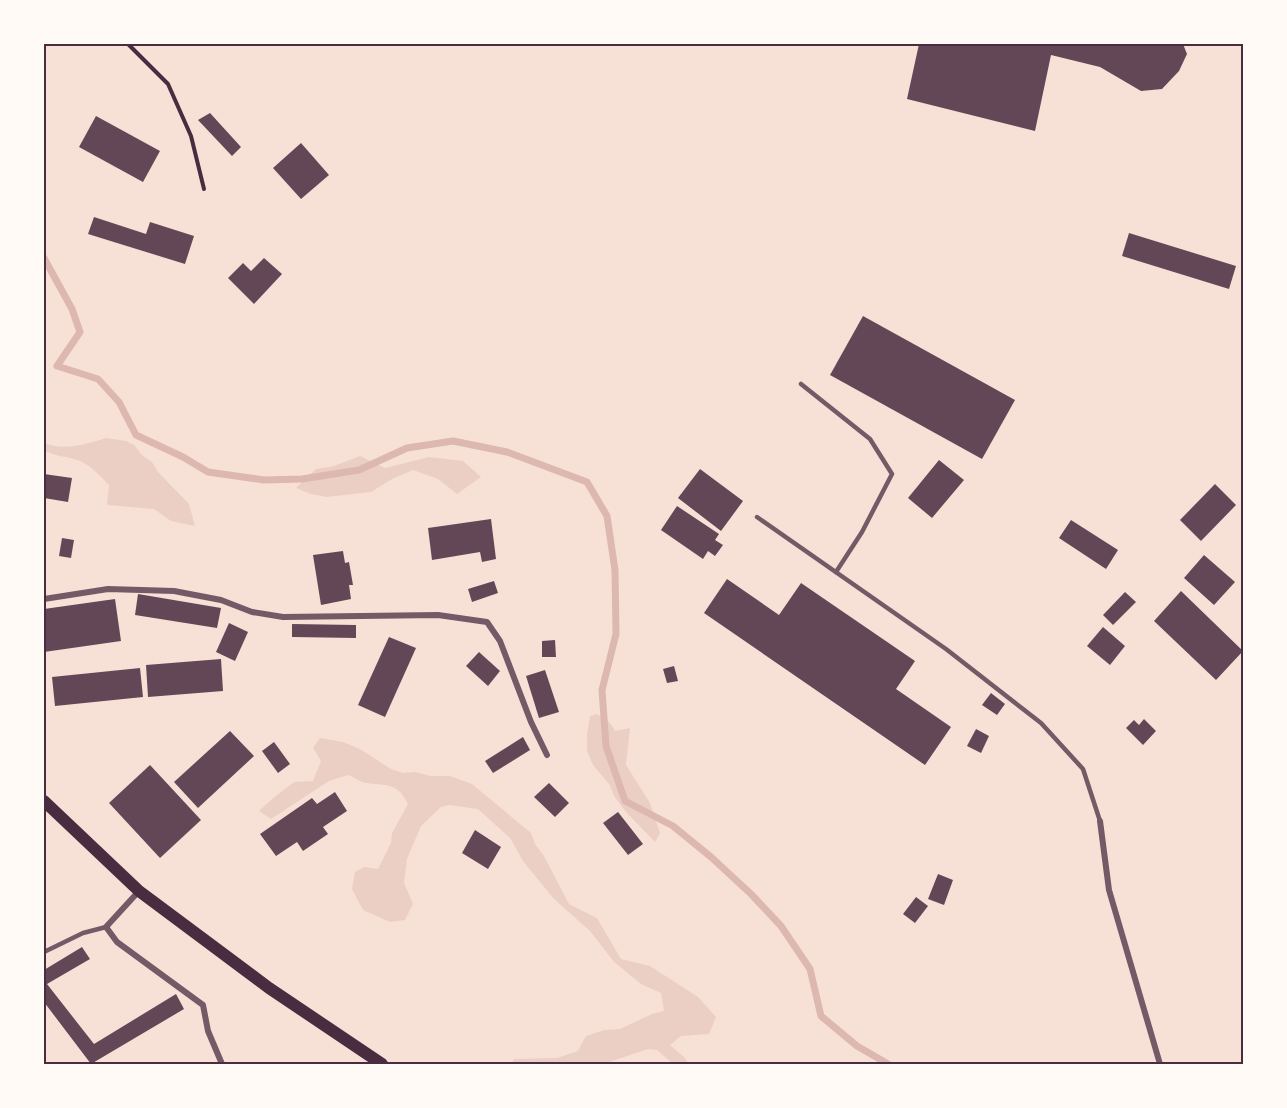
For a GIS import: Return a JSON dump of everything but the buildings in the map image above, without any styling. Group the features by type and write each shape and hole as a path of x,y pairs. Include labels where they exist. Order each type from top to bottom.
{"main road":[{"path":"44,801 139,891 269,988 382,1065"}],"street":[{"path":"44,598 108,589 174,591 220,600 252,612 283,617 438,615 488,621 500,641 531,722 547,755"},
{"path":"1100,821 1109,890 1160,1065"},
{"path":"139,891 106,927 117,942 203,1005 208,1031 222,1065"}],"lane":[{"path":"801,384 870,440 892,474 862,532 836,572"},
{"path":"757,518 946,649 1041,723 1083,769 1100,821"},
{"path":"44,952 83,933 106,927"}],"path":[{"path":"128,44 168,84 191,136 204,189"}],"shaded area":[{"path":"106,438 126,441 134,445 152,462 158,472 189,504 195,526 171,521 154,509 107,505 109,485 86,464 44,450 44,442 66,447"},
{"path":"360,456 385,468 429,457 463,461 481,477 457,494 438,479 413,470 371,492 327,497 296,488 316,469 334,466"},
{"path":"597,714 610,723 615,731 630,728 626,765 650,803 660,833 655,842 626,812 614,796 610,785 593,765 587,751 587,735 590,716"},
{"path":"320,738 343,742 360,749 391,769 403,773 450,776 472,784 531,833 569,904 597,918 621,959 650,966 698,997 716,1017 709,1034 681,1036 670,1045 689,1064 673,1064 657,1050 648,1049 605,1064 512,1064 514,1059 557,1058 578,1051 586,1036 604,1030 620,1029 664,1011 661,993 641,984 614,962 590,931 554,899 523,861 510,838 478,809 449,805 441,807 421,826 407,859 404,883 413,904 405,920 390,922 363,910 352,889 355,872 364,867 378,869 391,843 392,833 408,804 396,788 364,782 348,775 329,781 271,819 259,811 294,782 313,781 321,761 313,748"}],"waterway":[{"path":"44,258 72,309 80,332 57,366 98,379 119,402 136,435 183,457 208,472 264,480 302,479 359,470 407,448 453,441 507,452 587,482 607,516 615,570 616,634 602,690 606,746 625,801 673,826 751,894 781,926 810,969 821,1016 857,1046 888,1064"}]}
